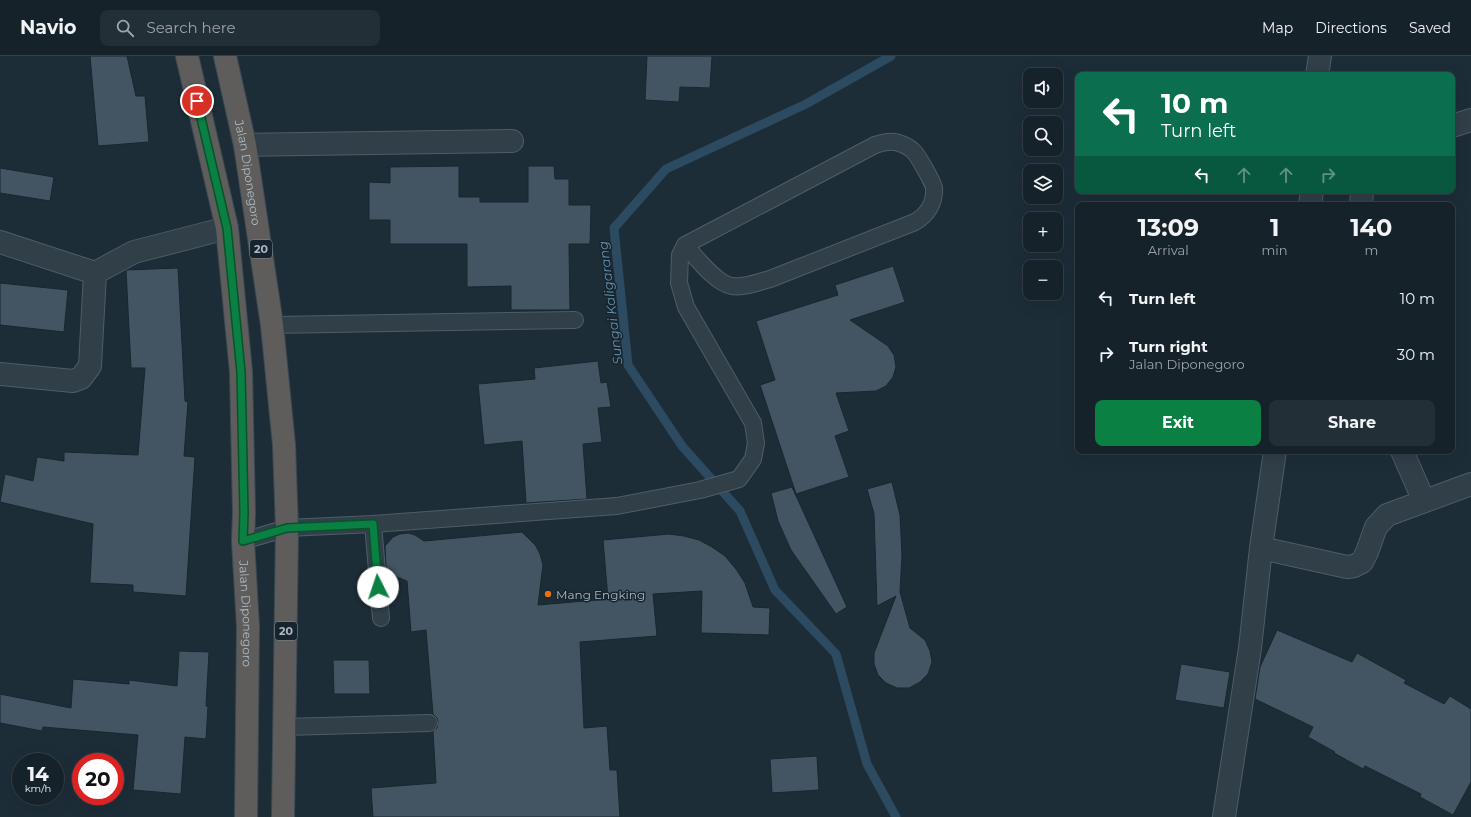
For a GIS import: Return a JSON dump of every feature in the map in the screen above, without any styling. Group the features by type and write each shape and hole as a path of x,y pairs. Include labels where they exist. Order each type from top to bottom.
{"highway":[{"name":"Jalan Diponegoro","path":"187,56 227,228 241,372 244,513 243,541 248,627 246,817"},
{"name":"Jalan Diponegoro","path":"225,56 245,145 272,325 284,445 287,528 284,817"}],"street":[{"path":"1317,72 1320,56"},
{"path":"1455,125 1471,120"},
{"path":"245,145 512,141"},
{"path":"0,242 96,273 134,252 227,228"},
{"path":"0,374 73,381 81,378 90,366 96,273"},
{"path":"1224,817 1250,648 1261,548 1275,454"},
{"path":"1403,454 1424,501"},
{"path":"1261,548 1347,567 1354,566 1362,562 1368,552 1376,527 1387,515 1471,484"}],"lane":[{"path":"243,541 287,528 373,524 617,506 700,490 739,479 753,459 756,442 753,423 686,307 679,284 680,255 685,245 875,145 888,142 898,142 908,147 916,154 934,188 933,200 930,208 924,217 915,222 770,279 749,285 738,286 726,284 714,276 685,245"},
{"path":"272,325 575,320"},
{"path":"373,524 381,618"},
{"path":"285,727 429,723"}],"building":[{"path":"90,56 127,56 136,96 145,96 149,142 98,146"},
{"path":"647,56 712,56 710,88 680,87 679,102 645,100"},
{"path":"459,166 459,197 480,197 480,202 528,202 528,166 554,166 555,179 569,179 569,205 591,205 590,244 569,244 570,310 511,310 511,286 467,287 467,244 390,244 390,220 369,220 369,182 390,183 390,167"},
{"path":"0,168 54,177 50,201 0,193"},
{"path":"893,266 905,302 850,320 888,346 894,355 896,367 893,377 886,386 876,391 836,393 849,431 835,436 849,477 796,494 760,385 775,380 756,321 838,295 835,285"},
{"path":"178,268 185,401 188,402 184,456 195,457 186,596 133,592 133,585 90,583 93,524 0,502 5,474 33,481 37,457 64,461 64,452 138,455 145,368 131,368 126,270"},
{"path":"0,283 68,290 64,332 0,325"},
{"path":"598,361 601,383 607,382 611,407 598,408 602,442 583,444 587,499 526,503 522,441 484,445 478,384 535,379 534,368"},
{"path":"892,482 900,515 902,555 900,592 910,628 925,640 930,651 932,662 928,674 920,682 909,688 897,688 886,683 878,675 874,664 874,653 896,596 877,606 874,514 867,489"},
{"path":"792,487 847,607 836,614 791,550 778,521 771,493"},
{"path":"522,532 536,546 543,565 538,605 608,599 603,540 669,534 699,540 725,556 745,583 753,607 770,608 769,635 701,633 702,591 653,594 657,636 580,642 584,728 607,726 610,770 617,770 620,817 373,817 371,788 436,783 433,731 437,728 438,722 437,718 433,714 426,630 411,632 407,581 392,575 386,568 385,546 393,537 408,533 415,535 424,541"},
{"path":"1277,630 1352,662 1357,653 1406,680 1404,683 1444,704 1450,696 1471,709 1471,782 1453,815 1420,797 1421,794 1365,766 1363,769 1334,753 1335,752 1308,737 1313,727 1255,699 1260,667"},
{"path":"179,651 209,652 206,739 185,737 181,794 133,790 138,735 43,727 42,731 0,723 0,694 71,708 73,679 129,684 129,680 177,686"},
{"path":"333,660 369,660 370,694 334,694"},
{"path":"1181,664 1230,672 1224,708 1175,700"},
{"path":"817,756 819,790 772,793 770,759"}],"waterway":[{"name":"Sungai Kaligarang","path":"891,56 806,104 666,169 614,228 628,365 682,446 740,511 775,590 836,654 867,764 896,817"}],"place":[{"name":"Mang Engking","path":"548,594"}],"route":[{"path":"197,101 227,228 241,372 244,513 243,541 287,528 373,524 378,587"}]}
